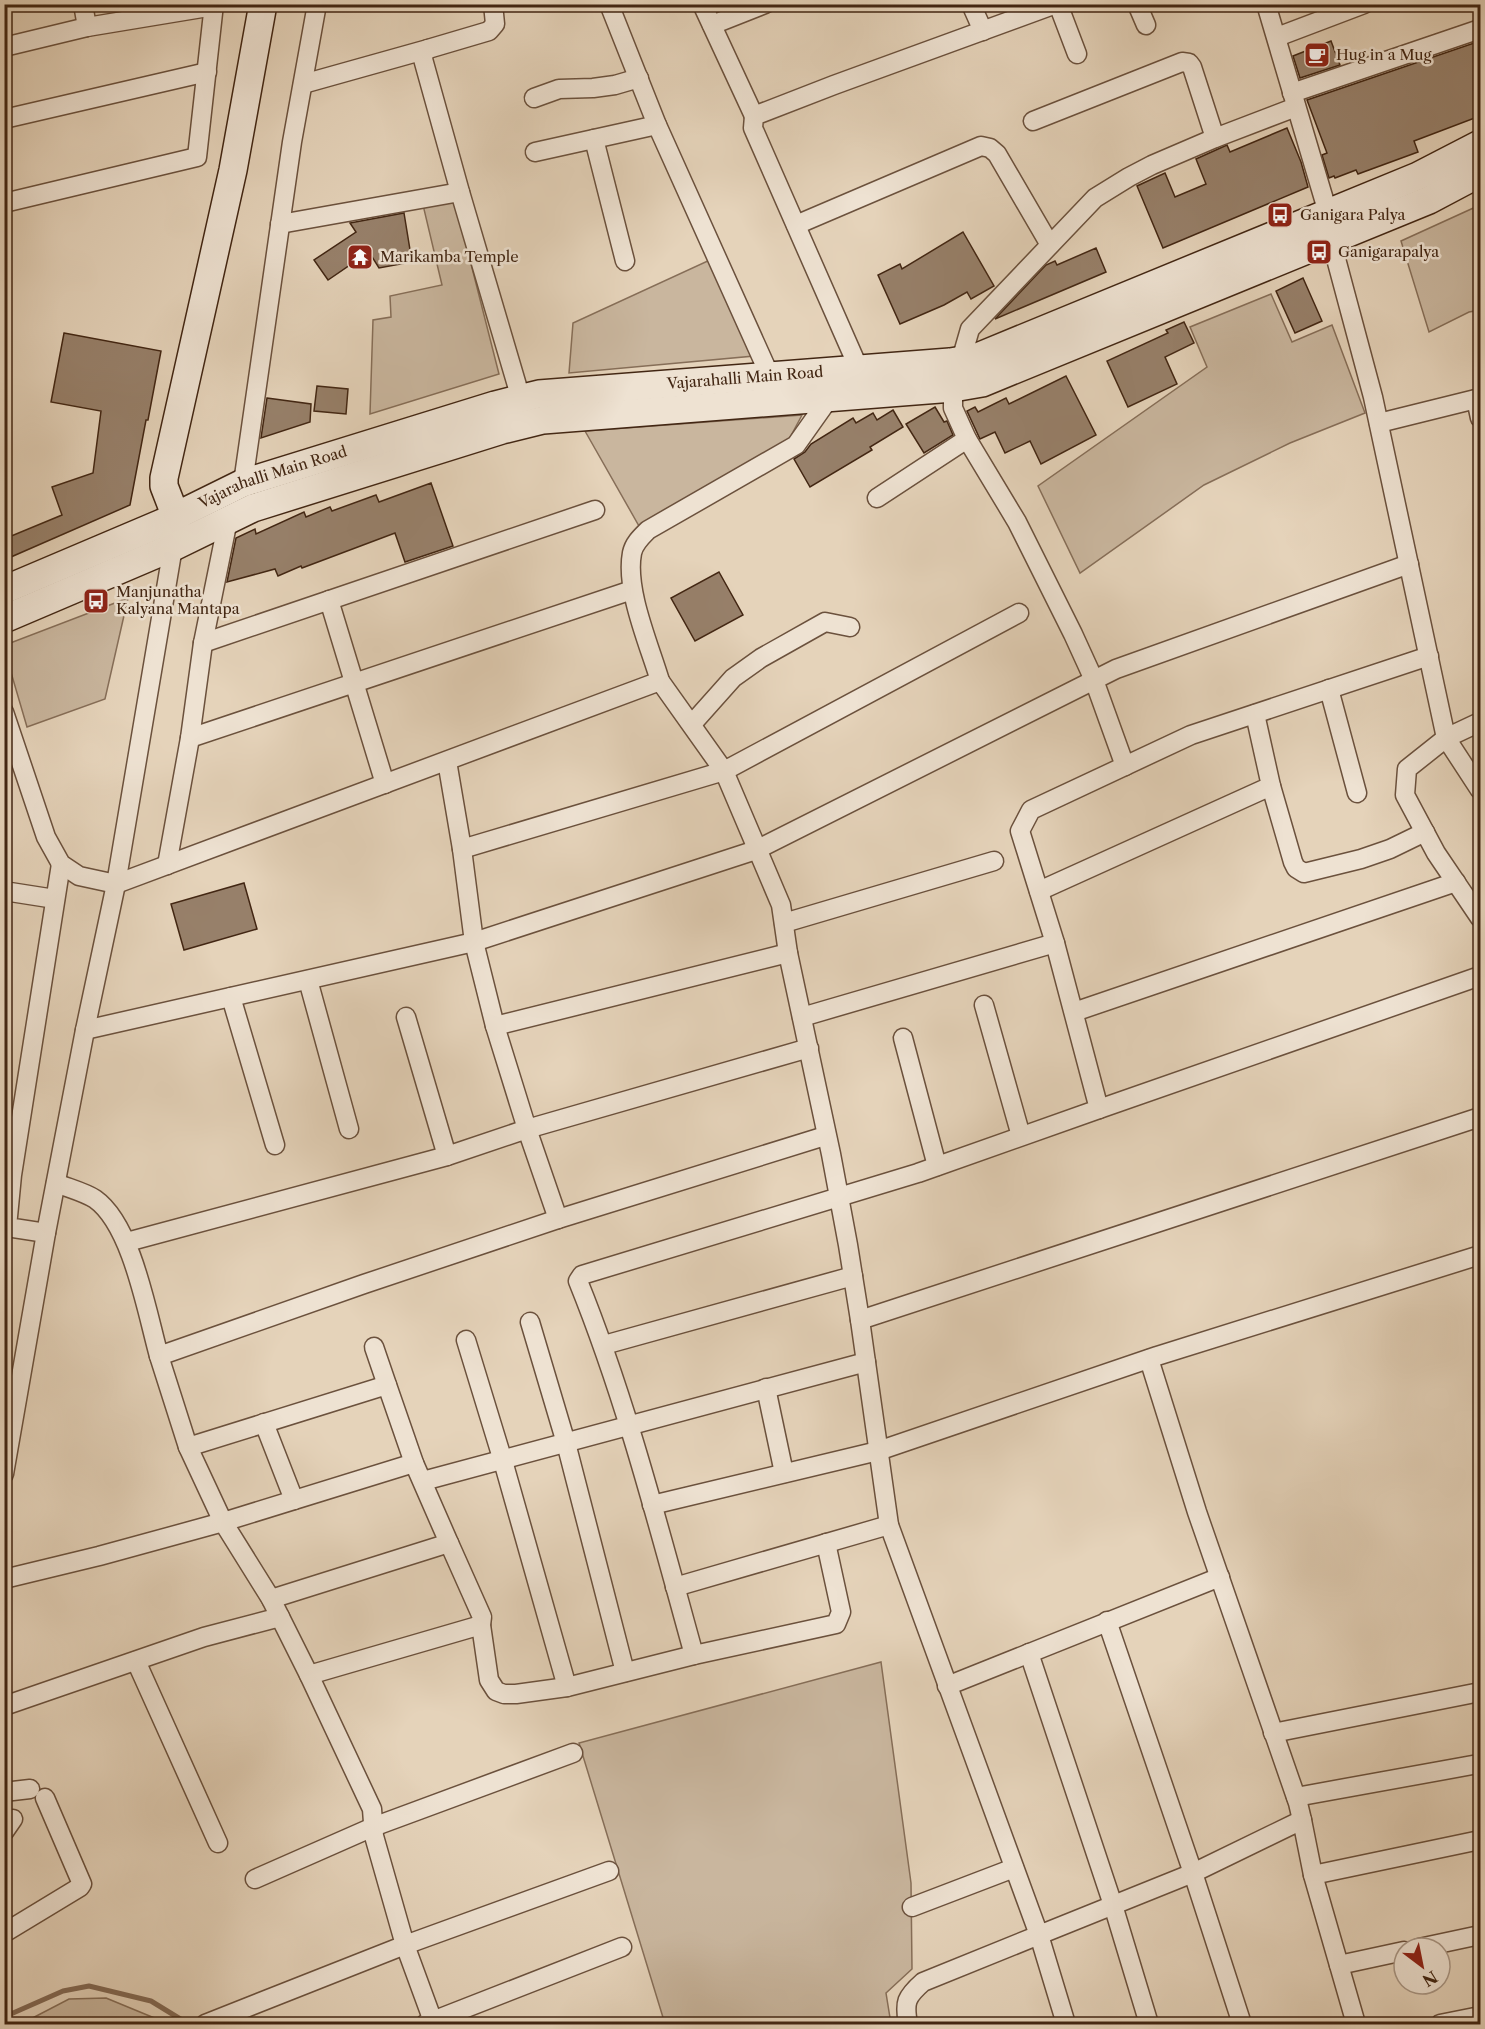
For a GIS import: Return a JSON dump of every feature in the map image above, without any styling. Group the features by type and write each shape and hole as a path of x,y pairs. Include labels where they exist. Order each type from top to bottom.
{"main road":[{"path":"173,547 176,517 164,486 164,478 233,171 263,4"},
{"name":"Vajarahalli Main Road","path":"4,590 176,517 243,483 539,394 975,358 1418,176 1480,144"},
{"name":"Vajarahalli Main Road","path":"4,619 173,547 252,508 502,430 543,420 953,388 982,383 1429,200 1480,173"}],"street":[{"path":"83,4 87,27"},
{"path":"243,483 292,142 317,4"},
{"path":"303,84 489,31 495,24 493,4"},
{"path":"609,4 657,125 770,376"},
{"path":"702,4 754,116 753,128 859,369"},
{"path":"712,25 765,4"},
{"path":"972,4 983,31"},
{"path":"754,116 1057,4 1077,54"},
{"path":"1137,4 1146,25"},
{"path":"1266,4 1328,213 1331,240 1379,423 1446,738 1480,790"},
{"path":"1277,38 1364,4"},
{"path":"4,47 87,27 214,5 197,157 4,203"},
{"path":"1125,766 1094,681 1017,522 967,439 953,408 953,388 970,329 1095,198 1115,185 1152,165 1294,100 1480,29"},
{"path":"428,49 423,59 521,399"},
{"path":"1033,121 1182,62 1189,63 1192,67 1215,138"},
{"path":"4,119 207,72"},
{"path":"534,98 559,89 615,85 639,78"},
{"path":"535,152 657,125"},
{"path":"594,139 625,261"},
{"path":"796,225 981,146 990,148 998,154 1050,245"},
{"path":"280,224 460,192"},
{"path":"830,397 796,445 648,530 638,540 632,552 632,590 660,681 724,771 781,905 788,953 825,1136 831,1154 853,1276 889,1525 1039,1935 1066,2025"},
{"path":"1379,423 1478,399 1480,418"},
{"path":"877,498 967,439"},
{"path":"203,643 595,510"},
{"path":"166,865 190,738 203,643 228,520"},
{"path":"4,1474 46,1233 116,884 173,547"},
{"path":"85,1030 474,942 756,850 1116,669 1409,564"},
{"path":"190,738 632,590"},
{"path":"329,600 386,784"},
{"path":"462,849 724,771 1019,614"},
{"path":"692,724 733,678 761,658 825,622 849,627"},
{"path":"1099,1109 1055,944 1020,831 1031,810 1191,735 1429,656"},
{"path":"6,723 46,837 61,864 79,876 116,884 660,681"},
{"path":"1329,689 1358,793"},
{"path":"1255,714 1271,786 1296,868 1304,873 1361,859 1390,849 1425,832"},
{"path":"1480,722 1446,738 1407,769 1405,795 1436,853 1480,918"},
{"path":"447,761 462,849 474,942 495,1026 558,1219"},
{"path":"1039,891 1271,786"},
{"path":"784,923 994,861"},
{"path":"46,1233 6,1233 12,1175 61,864"},
{"path":"1074,1012 1456,882"},
{"path":"4,891 55,899"},
{"path":"802,1017 1055,944"},
{"path":"495,1026 788,953"},
{"path":"694,1655 604,1345 578,1281 582,1275 937,1166 1480,976"},
{"path":"308,980 349,1129"},
{"path":"231,997 275,1145"},
{"path":"984,1005 1021,1136"},
{"path":"406,1017 447,1156"},
{"path":"903,1038 937,1166"},
{"path":"127,1242 447,1156 527,1129 808,1048"},
{"path":"860,1320 1480,1117"},
{"path":"159,1356 558,1219 825,1136"},
{"path":"56,1183 95,1199 112,1218 127,1242 159,1356 188,1447 223,1522 271,1599 372,1809 373,1827 405,1945 430,2024 622,1947"},
{"path":"652,1505 878,1451 1149,1359 1480,1255"},
{"path":"604,1345 853,1276"},
{"path":"530,1322 566,1443 625,1672"},
{"path":"466,1340 567,1687"},
{"path":"374,1347 414,1463 482,1617 481,1625 489,1680 496,1691 516,1695 567,1687 836,1623 841,1612 826,1543"},
{"path":"1149,1359 1197,1512 1296,1797 1313,1875 1356,2025"},
{"path":"423,1481 866,1362"},
{"path":"188,1447 387,1385"},
{"path":"766,1388 784,1473"},
{"path":"264,1423 294,1500"},
{"path":"4,1579 223,1522 414,1463"},
{"path":"675,1587 889,1525"},
{"path":"271,1599 449,1543"},
{"path":"947,1686 1220,1577"},
{"path":"4,1706 204,1637 280,1617"},
{"path":"1107,1622 1193,1873 1242,2025"},
{"path":"309,1675 481,1625"},
{"path":"1029,1653 1113,1905 1149,2025"},
{"path":"136,1661 218,1843"},
{"path":"1273,1733 1480,1692"},
{"path":"255,1879 373,1827 573,1753"},
{"path":"1296,1797 1478,1764"},
{"path":"4,1792 38,1793 82,1884 4,1933"},
{"path":"908,2025 905,2007 909,1994 923,1982 1193,1873 1302,1820"},
{"path":"1313,1875 1480,1840"},
{"path":"912,1907 1014,1868"},
{"path":"205,2025 405,1945 609,1871"},
{"path":"1452,1941 1480,1935"},
{"path":"1339,1965 1392,1954"},
{"path":"1440,2025 1480,2016"}],"shaded area":[{"path":"455,201 499,374 370,414 373,320 391,317 390,296 442,285 423,205"},
{"path":"1480,205 1480,310 1469,312 1429,332 1401,241"},
{"path":"712,259 754,356 569,373 573,323"},
{"path":"1271,294 1292,342 1332,325 1365,413 1290,443 1204,485 1080,573 1038,486 1207,367 1190,327"},
{"path":"802,415 786,445 639,526 585,431"},
{"path":"128,598 105,699 27,727 5,652 5,645"},
{"path":"881,1662 911,1883 912,1969 886,1993 891,2024 665,2024 579,1743"},
{"path":"106,1998 169,2024 21,2024 69,1999"}],"building":[{"path":"1331,41 1340,65 1300,78 1293,56"},
{"path":"1480,41 1480,116 1414,141 1418,152 1358,174 1356,170 1329,178 1322,155 1327,153 1307,100"},
{"path":"1287,128 1308,187 1163,248 1137,186 1165,173 1175,197 1206,184 1196,159 1227,145 1230,152"},
{"path":"404,213 412,262 379,268 369,252 328,280 314,260 356,232 350,223"},
{"path":"963,232 994,286 971,299 967,292 944,305 900,324 878,275 900,264 902,269"},
{"path":"1096,248 1106,272 995,319 1046,265 1055,261 1057,265"},
{"path":"1303,278 1322,321 1295,333 1276,291"},
{"path":"1184,322 1194,343 1165,357 1177,384 1128,407 1107,361 1168,333 1166,330"},
{"path":"64,333 161,351 130,505 4,560 4,539 62,515 52,487 93,473 101,411 51,402"},
{"path":"1066,376 1096,435 1041,464 1030,441 1005,453 995,432 980,439 967,411 975,407 978,412 1006,398 1009,404"},
{"path":"317,386 348,389 346,414 314,411"},
{"path":"267,398 311,404 310,422 261,438"},
{"path":"935,407 944,422 947,421 953,435 924,453 906,424"},
{"path":"893,410 903,427 870,447 872,450 810,487 794,459 805,452 811,444 853,418 856,423 873,413 877,420"},
{"path":"431,483 453,546 405,562 395,533 278,576 275,569 227,582 236,538 255,529 256,534 304,512 306,517 330,507 332,511 376,495 379,502"},
{"path":"719,572 743,615 695,641 671,598"},
{"path":"244,883 257,929 184,950 171,904"}],"waterway":[{"path":"4,2017 63,1991 89,1986 151,2001 182,2020 184,2024"}],"place":[{"name":"Hug in a Mug","path":"1317,55"},
{"name":"Ganigara Palya","path":"1280,215"},
{"name":"Ganigarapalya","path":"1319,252"},
{"name":"Marikamba Temple","path":"360,257"},
{"name":"Manjunatha Kalyana Mantapa","path":"96,601"}]}
